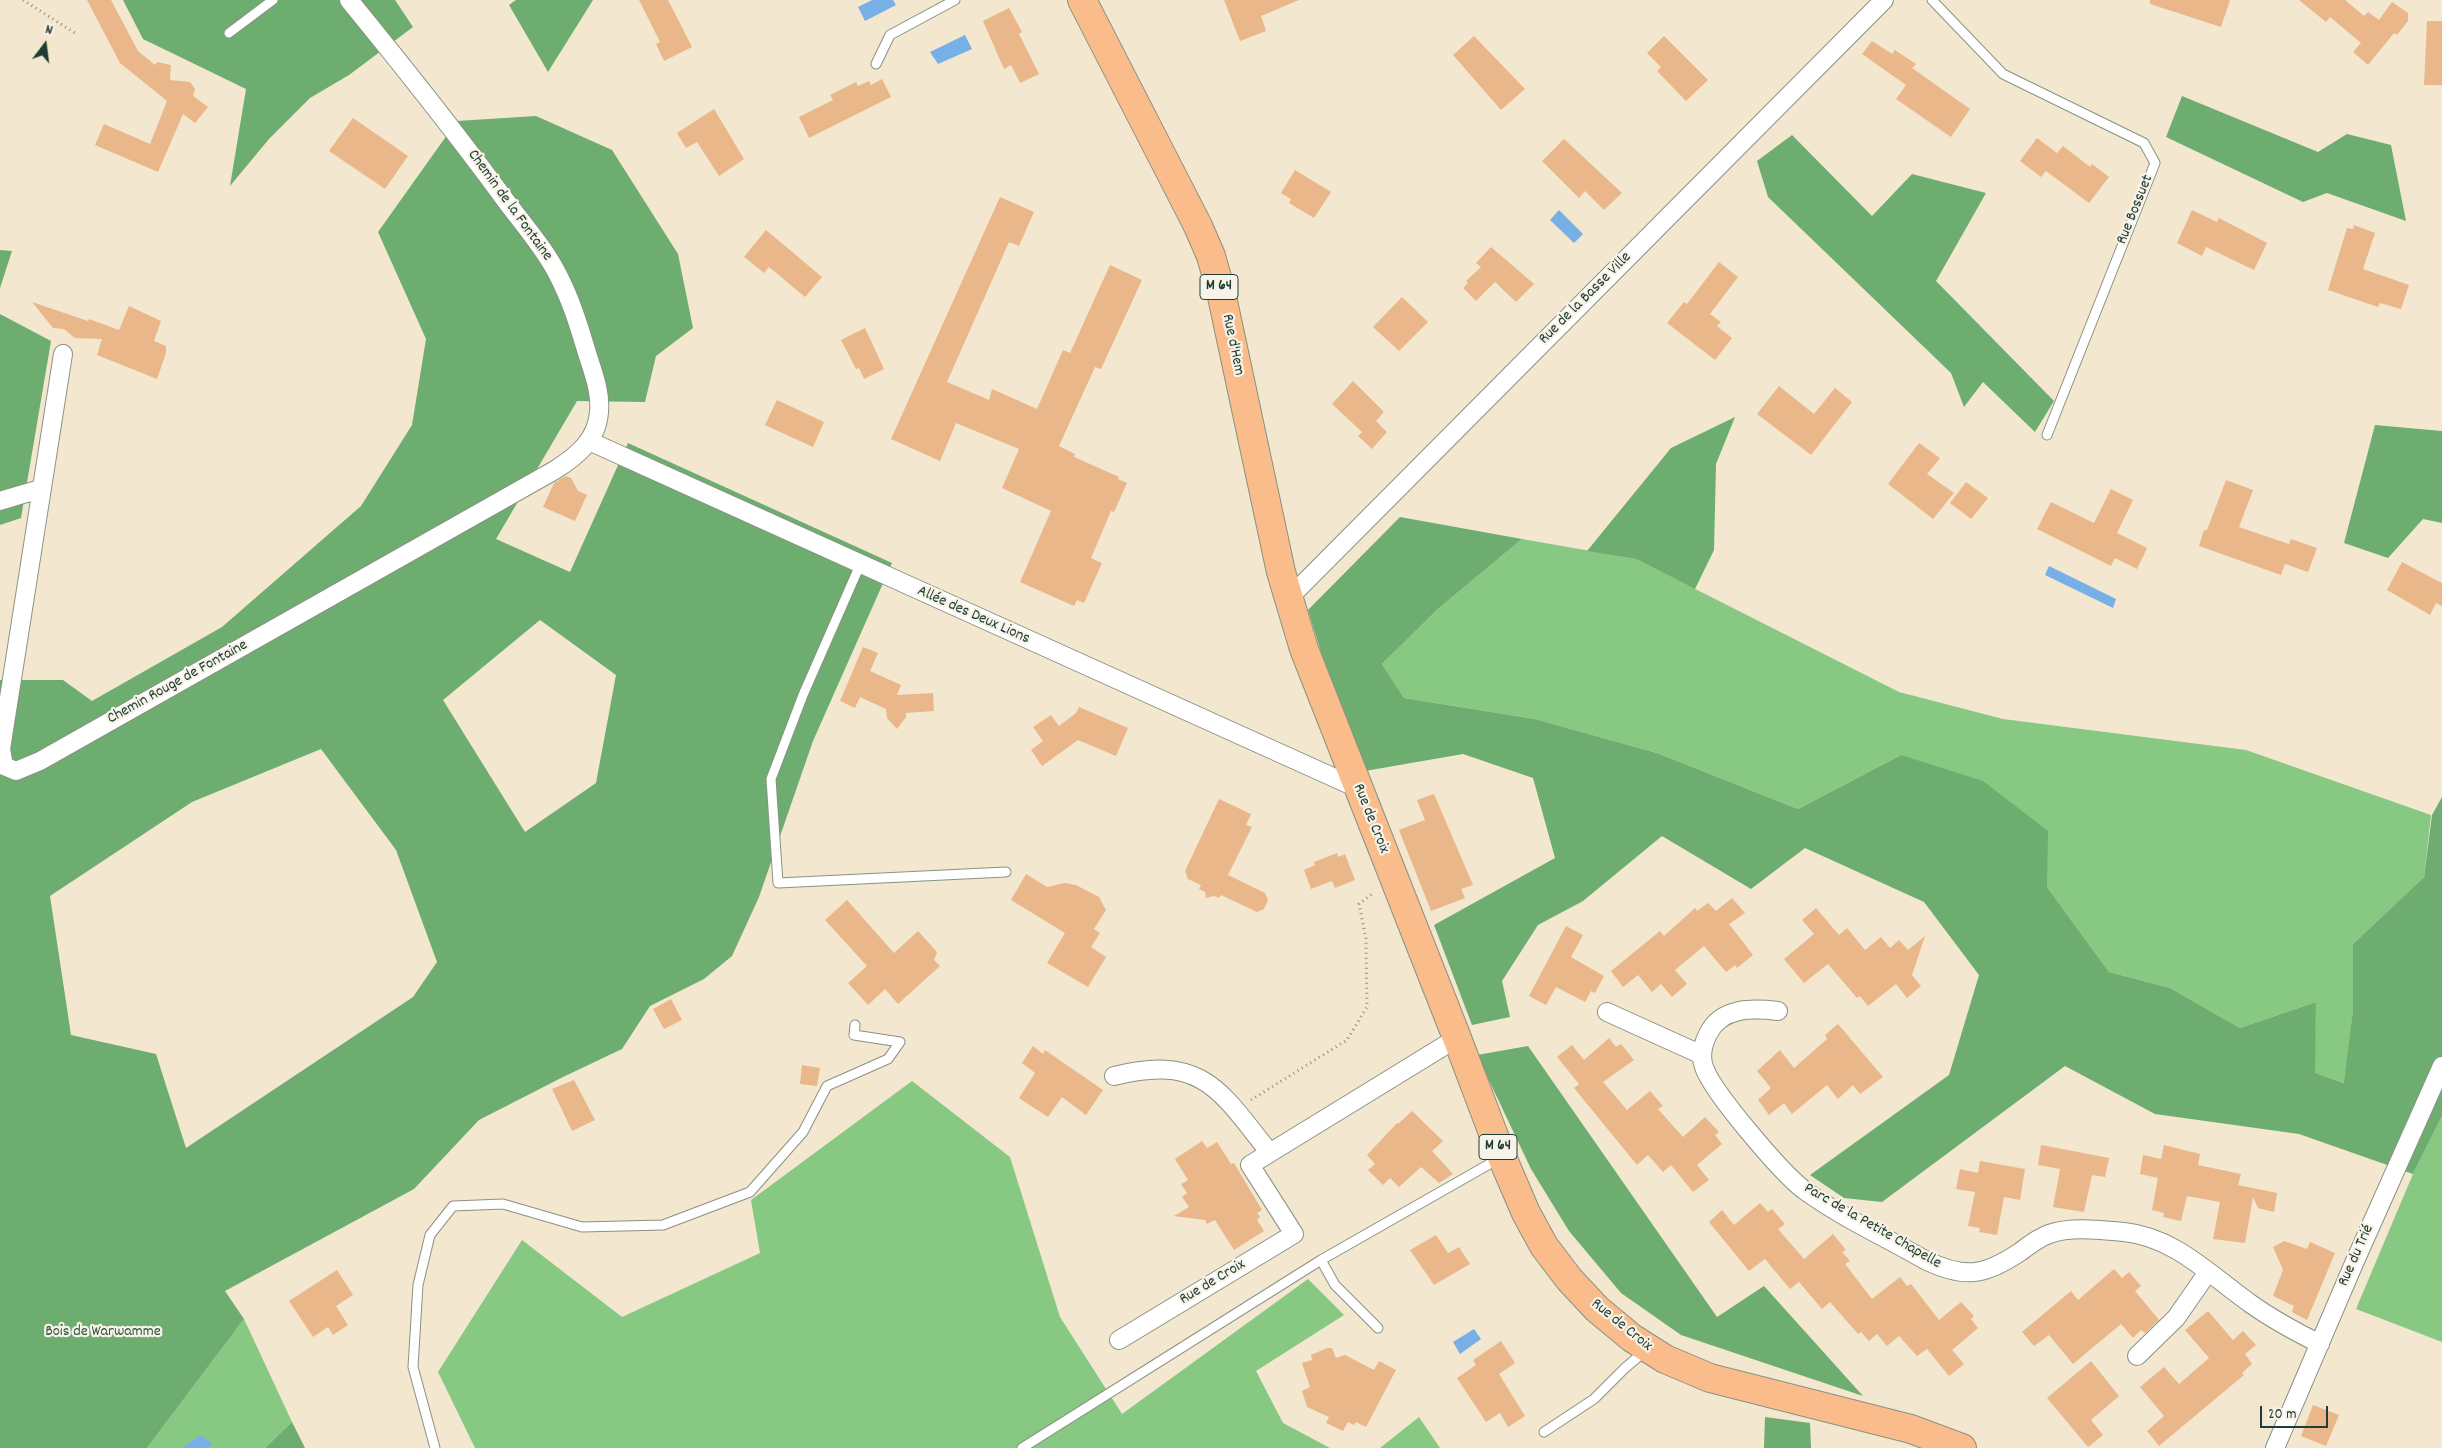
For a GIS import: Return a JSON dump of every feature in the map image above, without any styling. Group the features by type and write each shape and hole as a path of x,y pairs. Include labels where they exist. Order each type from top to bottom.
{"main road":[{"name":"Rue d'Hem","path":"1082,0 1198,226 1211,256 1288,598"},
{"name":"Rue de Croix","path":"1288,598 1304,649 1357,788 1458,1038 1502,1157 1531,1222 1556,1262 1597,1309 1648,1349 1710,1378 1911,1429 1962,1448"}],"street":[{"name":"Chemin de la Fontaine","path":"349,0 446,119 556,272 572,305 598,386 599,414 589,442"},
{"name":"Rue de la Basse Ville","path":"1288,598 1884,0"},
{"name":"Chemin Rouge de Fontaine","path":"63,354 40,489 1,749 4,766 16,771 40,761 555,470 580,453 589,442"},
{"name":"Allée des Deux Lions","path":"589,442 1357,788"},
{"path":"0,500 40,489"},
{"path":"1607,1012 1702,1055 1709,1033 1724,1016 1746,1009 1778,1011"},
{"name":"Rue de Croix","path":"1119,1340 1294,1234 1250,1165 1458,1038"},
{"name":"Parc de la Petite Chapelle","path":"1702,1055 1707,1076 1717,1090 1794,1182 1821,1201 1940,1267 1969,1272 1994,1268 2050,1234 2076,1230 2125,1232 2150,1238 2173,1248 2253,1306 2320,1344"},
{"name":"Rue du Trié","path":"2275,1448 2442,1066"},
{"path":"1114,1076 1138,1070 1157,1068 1186,1073 1212,1085 1236,1110 1269,1152"},
{"path":"2137,1356 2176,1318 2208,1272"}],"lane":[{"path":"229,33 273,0"},
{"path":"876,64 890,35 955,0"},
{"name":"Rue Bossuet","path":"1932,0 2002,74 2144,143 2155,163 2047,435"},
{"path":"860,565 804,695 771,779 778,884 1006,872"},
{"path":"436,1448 413,1367 418,1285 430,1235 453,1206 502,1204 582,1227 663,1225 750,1192 803,1132 828,1086 888,1060 900,1042 854,1035 855,1025"},
{"path":"1022,1448 1322,1260 1502,1157"},
{"path":"1322,1260 1334,1285 1378,1328"},
{"path":"1544,1432 1594,1399 1624,1368 1648,1349"}],"path":[{"path":"23,0 75,33"},
{"path":"1236,1110 1347,1040 1367,1007 1366,940 1358,904 1393,877"}],"green space":[{"path":"123,0 395,0 413,27 349,75 310,98 269,139 230,186 246,89 143,39"},
{"path":"516,0 593,0 548,72 509,5"},
{"path":"2182,96 2318,152 2347,134 2391,145 2406,221 2327,193 2303,202 2166,137"},
{"name":"Bois de Warwamme","path":"536,116 612,150 678,254 693,328 656,356 645,402 577,401 496,539 570,572 628,443 892,563 813,741 759,897 732,956 704,979 650,1006 622,1049 479,1120 414,1189 225,1291 244,1319 147,1448 0,1448 0,680 63,680 92,701 222,627 361,506 412,425 426,339 378,232 457,121","holes":["540,620 616,675 596,783 525,832 443,700","321,749 396,850 437,962 413,997 186,1148 156,1054 71,1035 50,896 192,802"]},
{"path":"1792,135 1872,216 1912,174 1986,193 1936,281 2054,401 2035,432 1983,382 1964,407 1951,373 1768,197 1757,161"},
{"path":"0,250 12,251 0,288"},
{"path":"0,314 51,341 21,518 0,525"},
{"path":"1735,417 1716,464 1714,550 1695,589 1636,559 1587,551 1671,448"},
{"path":"2375,425 2442,431 2442,523 2423,519 2388,558 2344,543"},
{"path":"1400,517 1522,539 1439,608 1382,664 1404,698 1535,719 1657,753 1798,809 1901,755 1983,781 2048,831 2047,887 2109,972 2170,988 2240,1028 2316,1002 2315,1073 2344,1083 2353,1009 2353,944 2424,877 2432,815 2442,797 2442,1116 2413,1174 2299,1134 2155,1114 2065,1066 1882,1202 1844,1198 1810,1175 1949,1075 1979,975 1924,902 1805,848 1751,889 1662,836 1583,901 1538,925 1502,981 1510,1017 1472,1025 1434,925 1555,858 1533,778 1463,754 1365,771 1339,710 1308,610"},
{"path":"1522,539 1636,559 1899,692 2003,719 2246,750 2431,815 2424,877 2353,944 2353,1009 2345,1083 2314,1073 2316,1002 2240,1028 2170,988 2109,972 2047,887 2047,831 1901,755 1798,809 1657,753 1535,719 1404,698 1382,664 1439,608"},
{"path":"1528,1046 1717,1317 1764,1286 1863,1396 1681,1335 1621,1293 1569,1231 1531,1169 1477,1055"},
{"path":"912,1081 1010,1157 1060,1317 1122,1414 1308,1279 1344,1315 1256,1371 1283,1423 1330,1448 475,1448 438,1372 522,1240 622,1317 760,1253 751,1200"},
{"path":"2442,1116 2442,1342 2356,1309 2413,1174"},
{"path":"244,1319 292,1422 265,1448 147,1448"},
{"path":"1419,1417 1440,1448 1380,1448"},
{"path":"1765,1417 1810,1423 1811,1448 1764,1448"},
{"path":"292,1422 305,1448 265,1448"}],"water":[{"path":"872,0 893,0 896,5 865,21 858,7"},
{"path":"965,35 972,49 938,64 930,52"},
{"path":"1559,210 1583,234 1574,243 1550,220"},
{"path":"2049,566 2116,599 2113,608 2045,575"},
{"path":"1474,1329 1481,1339 1460,1354 1453,1342"},
{"path":"200,1435 212,1443 209,1448 182,1448"}],"building":[{"path":"87,0 111,0 138,51 155,65 157,62 171,65 170,80 190,82 195,89 193,96 208,107 195,123 183,114 158,172 95,145 104,124 150,144 167,101 120,63"},
{"path":"639,0 668,0 692,47 664,61 656,44 660,42"},
{"path":"1224,0 1299,0 1261,16 1266,31 1240,41"},
{"path":"2150,0 2230,0 2221,27 2150,4"},
{"path":"2299,0 2345,0 2364,16 2368,12 2379,20 2392,2 2408,13 2408,21 2397,35 2394,33 2368,65 2353,52 2361,43 2330,17 2326,22"},
{"path":"1009,8 1022,32 1019,34 1039,74 1020,83 1011,65 1004,69 983,21"},
{"path":"2427,21 2442,21 2442,85 2424,85"},
{"path":"1474,36 1525,89 1501,110 1453,55"},
{"path":"1664,36 1708,80 1686,101 1657,71 1661,67 1647,53"},
{"path":"1872,41 1892,54 1895,50 1916,64 1912,68 1970,109 1951,137 1896,99 1906,85 1862,54"},
{"path":"882,79 891,97 809,138 799,117 833,100 830,95 856,82 858,86 869,81 871,85"},
{"path":"714,109 744,159 719,176 697,142 686,148 677,133"},
{"path":"353,118 408,156 385,189 329,151"},
{"path":"2037,138 2057,153 2063,146 2090,167 2092,164 2109,177 2089,203 2046,171 2041,177 2020,161"},
{"path":"1564,139 1622,193 1604,210 1585,191 1579,198 1542,161"},
{"path":"1295,170 1331,192 1314,218 1289,203 1291,199 1281,193"},
{"path":"1000,197 1034,212 1019,246 1009,242 947,382 989,400 992,389 1037,409 1063,350 1070,353 1110,265 1142,280 1101,369 1095,367 1059,446 1075,454 1074,457 1119,477 1118,479 1127,483 1114,512 1111,511 1091,558 1102,563 1084,603 1077,600 1074,606 1020,582 1051,511 1002,488 1019,449 956,423 940,461 891,439"},
{"path":"2192,210 2217,222 2219,218 2267,243 2254,270 2206,247 2202,256 2177,243"},
{"path":"2354,225 2375,233 2363,269 2409,285 2401,309 2380,303 2378,307 2328,290 2347,228 2353,229"},
{"path":"766,230 822,277 805,297 769,267 764,273 744,257"},
{"path":"1491,247 1534,284 1516,302 1495,282 1476,301 1463,288 1468,283 1466,281 1481,267 1476,263"},
{"path":"1719,262 1738,277 1710,314 1721,322 1717,326 1732,338 1715,360 1667,323 1684,302 1687,304"},
{"path":"1402,297 1428,322 1399,351 1373,327"},
{"path":"32,302 119,330 129,306 161,321 154,341 166,346 166,353 157,379 97,355 102,339 75,338 64,329 53,328"},
{"path":"865,328 884,369 864,379 859,368 856,369 841,340"},
{"path":"1353,381 1384,412 1376,421 1387,432 1372,449 1358,436 1362,432 1332,404"},
{"path":"1779,386 1814,414 1835,388 1852,402 1811,455 1757,414"},
{"path":"777,400 824,422 813,447 765,425"},
{"path":"1919,443 1940,458 1927,474 1954,493 1933,519 1888,484"},
{"path":"566,476 571,478 578,491 587,495 575,521 543,507 554,483"},
{"path":"2226,480 2253,490 2239,527 2289,544 2291,539 2317,548 2308,572 2285,564 2281,575 2199,546"},
{"path":"1966,482 1988,498 1971,519 1950,503"},
{"path":"2111,489 2133,500 2117,533 2147,548 2137,569 2115,558 2111,566 2037,529 2051,502 2094,523"},
{"path":"2402,562 2442,583 2442,606 2436,603 2430,615 2387,590"},
{"path":"863,647 878,653 870,671 901,685 897,695 933,693 934,711 906,713 906,717 897,729 887,718 886,709 860,697 855,708 840,701"},
{"path":"1079,707 1128,728 1116,756 1078,740 1042,766 1031,750 1043,741 1033,727 1051,715 1059,726 1076,713"},
{"path":"1434,794 1473,885 1461,889 1465,898 1431,911 1399,830 1425,820 1417,800"},
{"path":"1219,799 1251,814 1246,825 1252,827 1228,875 1265,893 1268,900 1264,909 1257,912 1221,895 1219,898 1214,896 1206,898 1205,892 1199,889 1201,885 1188,879 1185,871"},
{"path":"1337,853 1338,857 1345,854 1355,880 1335,888 1332,881 1311,889 1304,870 1315,865 1314,862"},
{"path":"1026,874 1047,887 1065,883 1076,885 1099,897 1106,910 1094,929 1100,933 1091,947 1106,957 1088,987 1047,963 1065,933 1011,900"},
{"path":"1732,898 1745,913 1729,924 1753,955 1737,968 1735,965 1726,972 1704,946 1675,970 1687,984 1672,997 1661,984 1652,992 1638,975 1623,987 1611,971 1660,931 1664,936 1695,908 1697,911 1708,903 1716,911"},
{"path":"847,900 894,953 918,931 937,952 934,960 940,966 898,1004 885,989 868,1005 848,983 867,966 825,920"},
{"path":"1816,908 1839,935 1847,928 1865,950 1881,937 1890,948 1899,940 1908,950 1925,936 1912,975 1921,986 1907,998 1896,984 1868,1006 1860,996 1857,998 1828,964 1804,983 1784,959 1814,934 1802,920"},
{"path":"1566,926 1583,935 1571,957 1604,976 1595,993 1591,991 1585,1002 1556,987 1546,1005 1529,996"},
{"path":"671,999 682,1020 664,1029 653,1009"},
{"path":"1838,1024 1883,1077 1860,1094 1853,1085 1838,1099 1827,1085 1792,1114 1784,1103 1769,1115 1758,1100 1771,1088 1757,1071 1780,1050 1794,1068 1827,1039 1825,1035"},
{"path":"1609,1038 1616,1047 1621,1044 1634,1060 1603,1082 1627,1110 1650,1091 1663,1106 1658,1109 1683,1137 1705,1117 1719,1132 1715,1135 1722,1144 1697,1165 1709,1180 1693,1192 1671,1165 1663,1172 1648,1155 1637,1165 1574,1088 1579,1084 1557,1057 1572,1045 1584,1060"},
{"path":"1033,1046 1043,1054 1045,1050 1103,1090 1086,1115 1062,1097 1048,1117 1019,1098 1035,1073 1022,1063"},
{"path":"802,1065 820,1068 817,1086 800,1084"},
{"path":"574,1080 595,1120 572,1131 552,1089"},
{"path":"1412,1111 1443,1141 1432,1151 1453,1174 1439,1183 1421,1167 1399,1187 1390,1178 1383,1185 1368,1170 1375,1164 1367,1155 1397,1123"},
{"path":"1202,1141 1207,1148 1217,1142 1231,1164 1234,1163 1262,1210 1257,1213 1260,1217 1257,1220 1264,1231 1234,1250 1215,1220 1207,1224 1205,1220 1174,1216 1189,1207 1182,1197 1187,1193 1181,1184 1188,1180 1175,1159"},
{"path":"2041,1145 2109,1158 2105,1177 2092,1175 2084,1212 2053,1207 2060,1169 2038,1165"},
{"path":"2164,1145 2200,1154 2198,1165 2241,1174 2238,1185 2277,1193 2274,1212 2258,1208 2253,1197 2245,1243 2213,1239 2220,1202 2187,1196 2181,1221 2163,1217 2164,1213 2152,1210 2158,1178 2140,1174 2143,1155 2161,1159"},
{"path":"1980,1161 2025,1169 2020,1200 2004,1197 1997,1235 1979,1232 1980,1228 1968,1226 1975,1192 1956,1189 1960,1169 1978,1173"},
{"path":"1760,1203 1768,1212 1772,1209 1785,1224 1778,1229 1804,1259 1833,1234 1846,1250 1842,1252 1850,1261 1845,1264 1872,1299 1900,1277 1907,1286 1911,1284 1939,1320 1961,1302 1974,1316 1971,1319 1978,1328 1952,1350 1964,1364 1949,1376 1927,1349 1917,1356 1899,1336 1887,1346 1877,1334 1869,1341 1861,1332 1858,1334 1830,1302 1822,1309 1799,1282 1790,1289 1765,1259 1749,1271 1709,1222 1722,1210 1734,1225"},
{"path":"1436,1235 1448,1253 1459,1247 1470,1264 1434,1285 1410,1250"},
{"path":"2284,1241 2307,1249 2310,1242 2335,1253 2307,1320 2292,1312 2294,1306 2273,1296 2283,1270 2273,1247"},
{"path":"2114,1269 2122,1278 2129,1272 2141,1286 2135,1291 2159,1320 2145,1333 2141,1330 2133,1338 2121,1324 2073,1364 2049,1335 2034,1346 2022,1332 2071,1291 2078,1300"},
{"path":"337,1270 353,1295 336,1306 348,1325 333,1335 328,1327 313,1337 289,1301"},
{"path":"2208,1311 2233,1340 2243,1331 2256,1345 2245,1354 2252,1364 2242,1373 2244,1375 2159,1446 2147,1431 2164,1416 2140,1387 2164,1367 2179,1384 2209,1358 2185,1330"},
{"path":"1501,1341 1515,1363 1499,1374 1525,1416 1508,1427 1500,1413 1486,1422 1457,1378 1476,1365 1473,1360"},
{"path":"1327,1348 1332,1348 1336,1358 1345,1355 1374,1370 1379,1361 1396,1370 1366,1427 1356,1422 1354,1425 1348,1422 1343,1431 1326,1423 1329,1417 1307,1407 1302,1391 1310,1387 1302,1363 1312,1360 1311,1355"},
{"path":"2091,1361 2119,1396 2091,1420 2103,1435 2088,1447 2047,1398"},
{"path":"2313,1405 2339,1415 2326,1446 2301,1436"}]}
